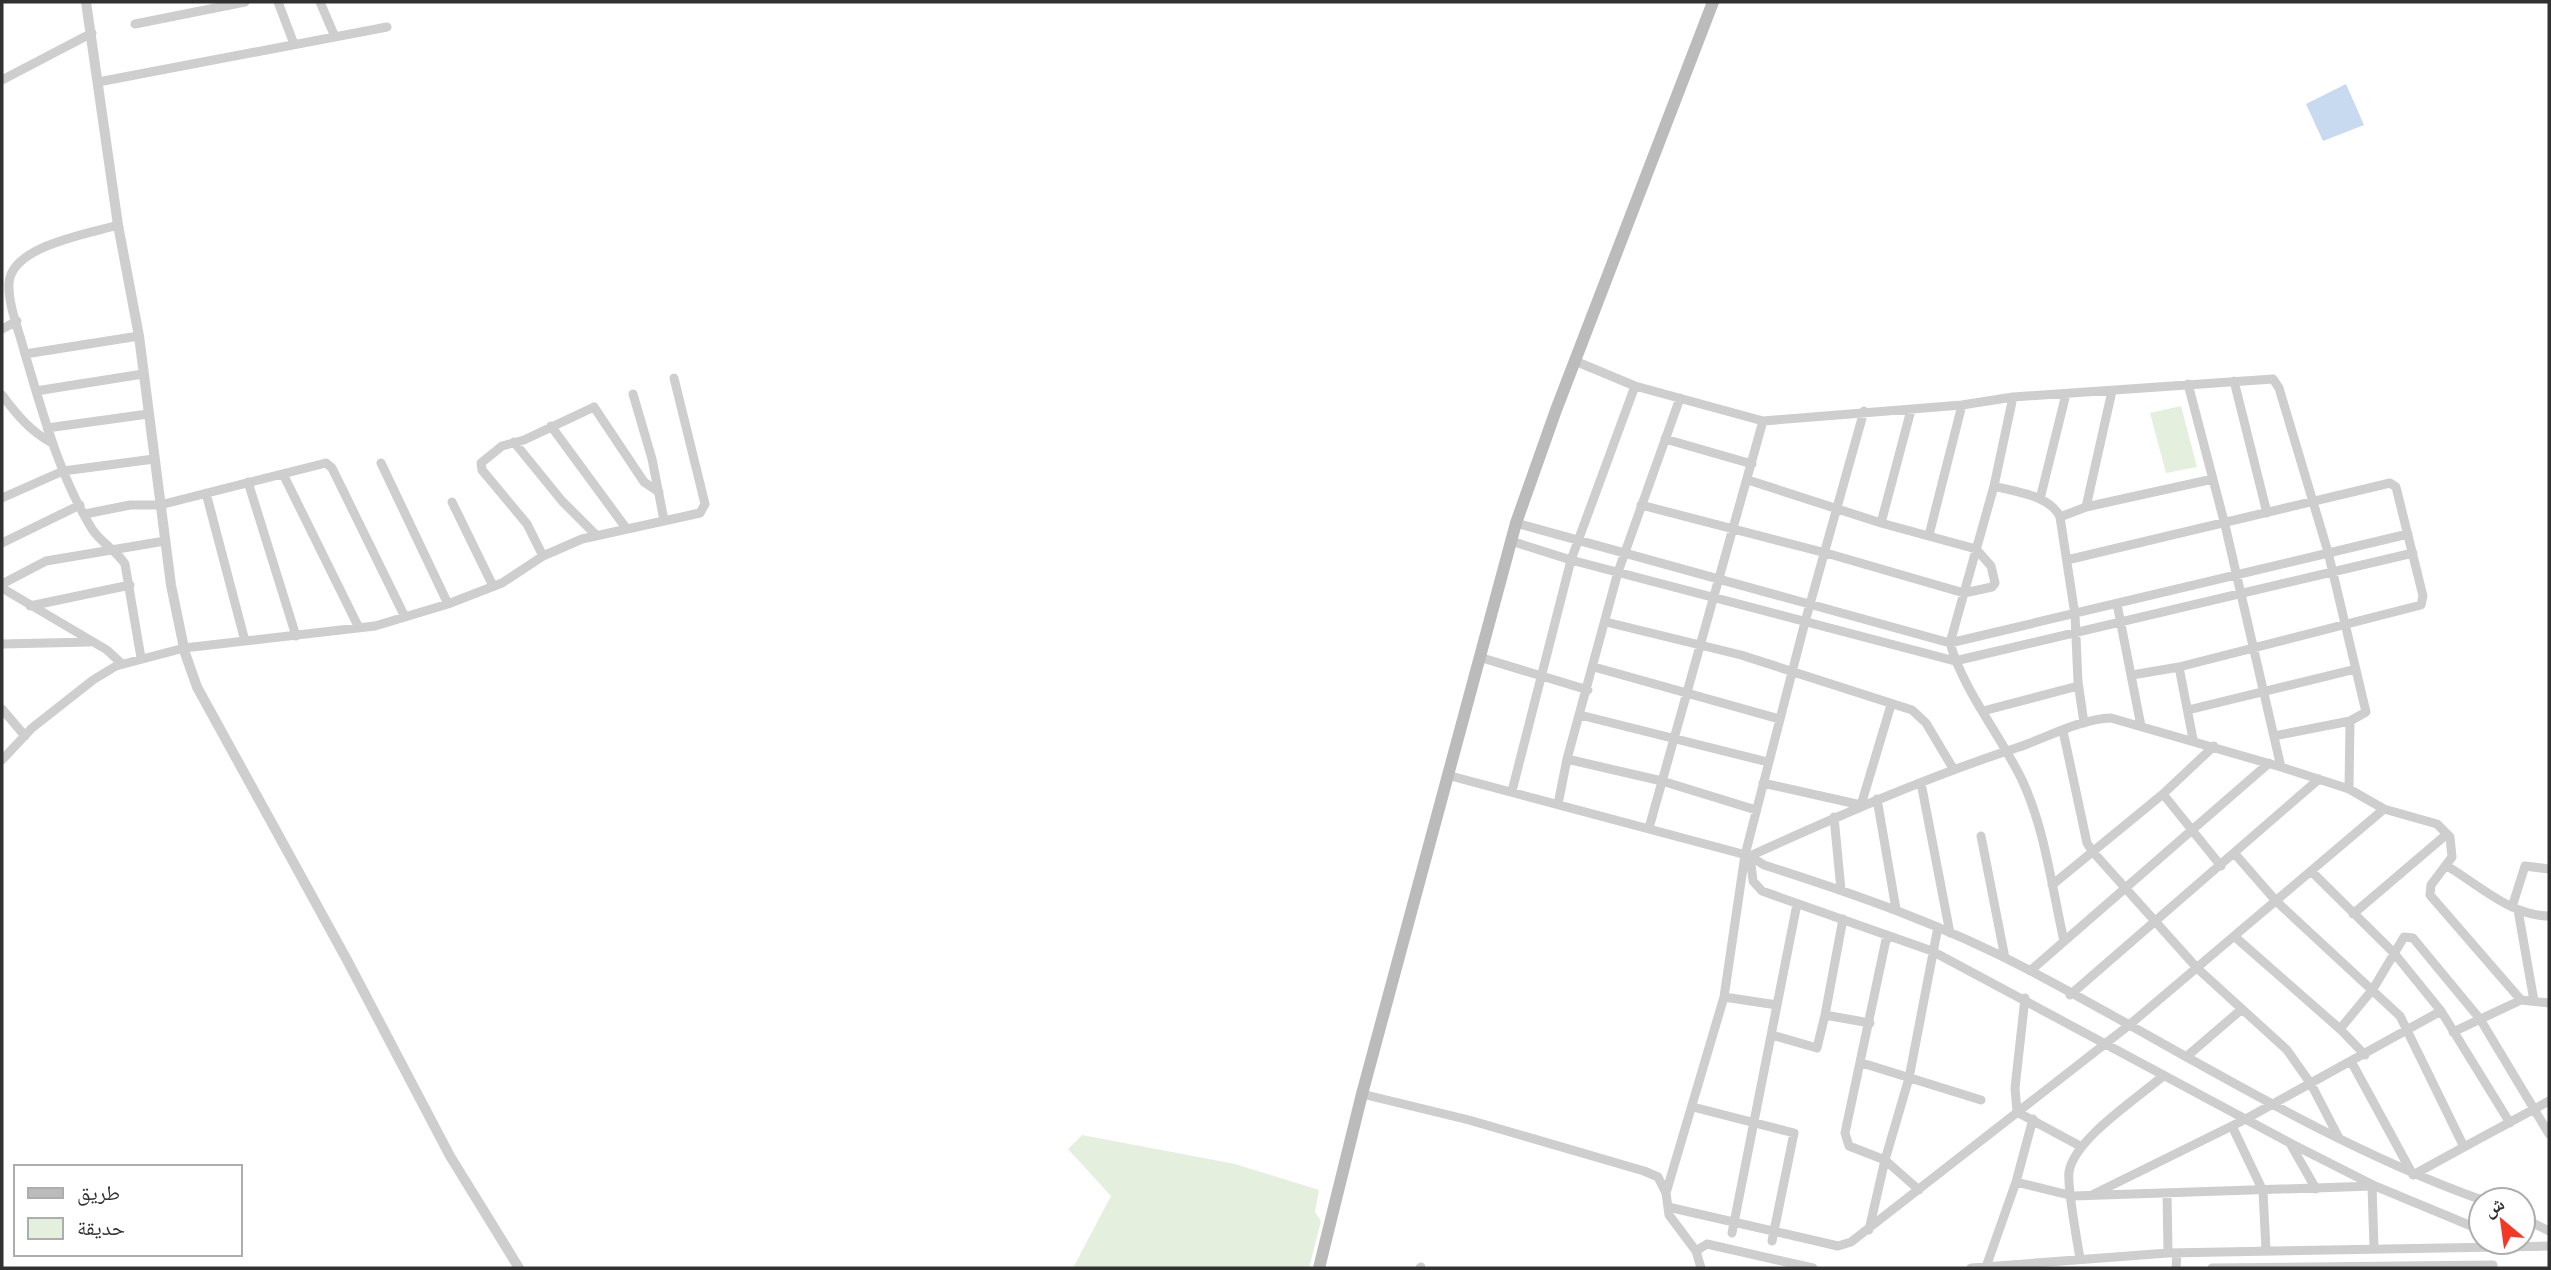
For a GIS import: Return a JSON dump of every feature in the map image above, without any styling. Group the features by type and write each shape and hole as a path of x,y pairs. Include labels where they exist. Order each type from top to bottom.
{"main road":[{"path":"1319,1268 1362,1094 1516,523 1574,361 1713,2"}],"street":[{"path":"86,2 118,225 139,336 165,541 184,648 197,687 341,949 450,1156 519,1268"},
{"path":"135,24 245,2"},
{"path":"278,2 294,44"},
{"path":"320,2 335,37"},
{"path":"98,82 387,27"},
{"path":"2,80 92,33"},
{"path":"118,225 37,250 18,262 11,272 8,286 25,354 63,471 99,537 125,564 141,658"},
{"path":"2,329 17,321"},
{"path":"25,354 139,336"},
{"path":"1574,361 1635,386 1763,421 1864,411 1911,410 2013,397 2234,382 2269,377 2276,382 2328,552 2366,712 2350,721 2274,736"},
{"path":"36,391 144,374"},
{"path":"2,760 25,736 93,680 122,664 184,648 359,628 405,617 493,586 543,556 596,535 700,513 706,508 674,378"},
{"path":"2234,382 2267,513"},
{"path":"2188,384 2242,594 2281,766"},
{"path":"1512,791 1539,676 1576,541 1635,386"},
{"path":"2085,508 2112,391"},
{"path":"633,394 664,520"},
{"path":"2040,499 2066,394"},
{"path":"2,395 38,436 52,443"},
{"path":"2013,397 1994,486 1950,643 1955,661 2006,749 2031,802 2064,941"},
{"path":"1558,804 1567,759 1588,690 1618,572 1680,398"},
{"path":"1929,535 1962,405"},
{"path":"543,556 527,524 481,467 481,463 498,448 594,407 644,482 659,492"},
{"path":"1881,523 1911,410"},
{"path":"1666,1193 1724,997 1756,810 1864,411"},
{"path":"47,428 148,414"},
{"path":"1649,828 1763,421"},
{"path":"551,426 626,528"},
{"path":"1665,439 1752,464"},
{"path":"514,442 562,501 596,535"},
{"path":"2,498 63,471 154,459"},
{"path":"85,514 130,505 160,505 326,463 330,465 405,617"},
{"path":"381,463 448,604"},
{"path":"283,474 359,628"},
{"path":"2060,517 2085,508 2213,479"},
{"path":"1641,505 1826,553 1964,593 1992,587 1995,583 1996,576 1991,566 1976,549 1881,523 1748,480"},
{"path":"248,482 296,636"},
{"path":"2067,560 2225,525 2390,483 2396,487 2423,596 2421,604 2179,667 2132,675"},
{"path":"1994,486 2040,499 2053,506 2060,517 2076,615 2078,686 2084,723"},
{"path":"206,493 245,641"},
{"path":"452,502 493,586"},
{"path":"2,543 80,505"},
{"path":"1516,523 1950,643 2408,534"},
{"path":"122,664 2,586 35,564 165,541"},
{"path":"1511,541 1571,560 1955,661 2075,635 2413,553"},
{"path":"30,606 130,585"},
{"path":"2117,604 2141,726"},
{"path":"1606,622 1792,672 1920,714 1954,770"},
{"path":"2,644 92,642"},
{"path":"1479,657 1588,690"},
{"path":"1594,667 1779,719"},
{"path":"2179,667 2193,739"},
{"path":"2188,710 2356,669"},
{"path":"1983,711 2078,686"},
{"path":"1861,805 1891,705"},
{"path":"2,709 25,736"},
{"path":"1580,715 1768,762"},
{"path":"1748,855 1861,805 2006,749 2084,723 2111,718 2281,766 2349,789 2384,808 2437,824 2447,834 2453,850 2447,866 2431,885 2430,894 2521,1000"},
{"path":"2349,789 2350,721"},
{"path":"2063,731 2087,843 2093,852 2197,968 2287,1050 2311,1084 2339,1138"},
{"path":"2052,885 2162,794 2214,746"},
{"path":"1567,759 1662,781 1756,810"},
{"path":"2030,971 2269,763"},
{"path":"1447,775 1748,855 1764,865 1896,909 2005,958 2339,1138 2413,1175 2467,1195"},
{"path":"2070,995 2319,779"},
{"path":"1763,783 1861,805"},
{"path":"1921,783 1950,933"},
{"path":"2162,794 2221,866"},
{"path":"1877,799 1896,909"},
{"path":"1668,1207 1733,1229 1838,1246 1869,1230 2128,1026 2384,808"},
{"path":"1834,817 1841,890"},
{"path":"2353,914 2447,834"},
{"path":"1981,836 2005,958"},
{"path":"2235,854 2276,901 2373,989 2408,1029 2465,1147"},
{"path":"1748,855 1753,881 1758,888 1933,951 2373,1186 2467,1224"},
{"path":"2447,866 2515,909 2549,916"},
{"path":"2534,1001 2515,909 2525,866 2549,869"},
{"path":"2311,871 2394,953 2441,1012 2510,1123"},
{"path":"1733,1229 1797,904"},
{"path":"1772,1035 1817,1048 1843,919"},
{"path":"1869,1230 1885,1160 1909,1078 1938,928"},
{"path":"1887,935 1846,1139 1849,1146 1885,1160 1919,1190"},
{"path":"2234,936 2340,1029 2365,1055"},
{"path":"2340,1029 2373,989 2404,937 2413,938 2480,1019 2549,1134"},
{"path":"1724,997 1777,1005"},
{"path":"2017,1112 2015,1088 2025,998"},
{"path":"2453,1032 2521,1000 2549,1003"},
{"path":"2186,1057 2242,1009"},
{"path":"2092,1195 2274,1104 2441,1012"},
{"path":"1825,1015 1870,1023"},
{"path":"1862,1063 1981,1100"},
{"path":"2352,1063 2413,1175"},
{"path":"2080,1259 2070,1170 2080,1146 2163,1076"},
{"path":"1362,1094 1469,1120 1658,1177 1666,1193 1669,1215 1696,1251 1701,1268"},
{"path":"2413,1175 2549,1101"},
{"path":"1693,1107 1790,1131 1795,1136 1773,1237"},
{"path":"2017,1112 2080,1146"},
{"path":"1986,1267 2016,1182 2033,1119"},
{"path":"2232,1126 2263,1191 2266,1250"},
{"path":"2290,1143 2316,1189"},
{"path":"2016,1182 2073,1196 2373,1186"},
{"path":"2373,1186 2374,1247"},
{"path":"2167,1193 2175,1268"},
{"path":"1696,1251 1707,1244 1813,1268"},
{"path":"1971,1268 2173,1253 2467,1245"},
{"path":"2211,1268 2495,1267"}],"green space":[{"path":"2181,406 2197,467 2166,473 2150,413"},
{"path":"1082,1135 1235,1164 1319,1190 1315,1212 1321,1221 1309,1268 1073,1268 1111,1196 1068,1149"}],"water":[{"path":"2346,84 2364,125 2323,141 2306,104"}]}
